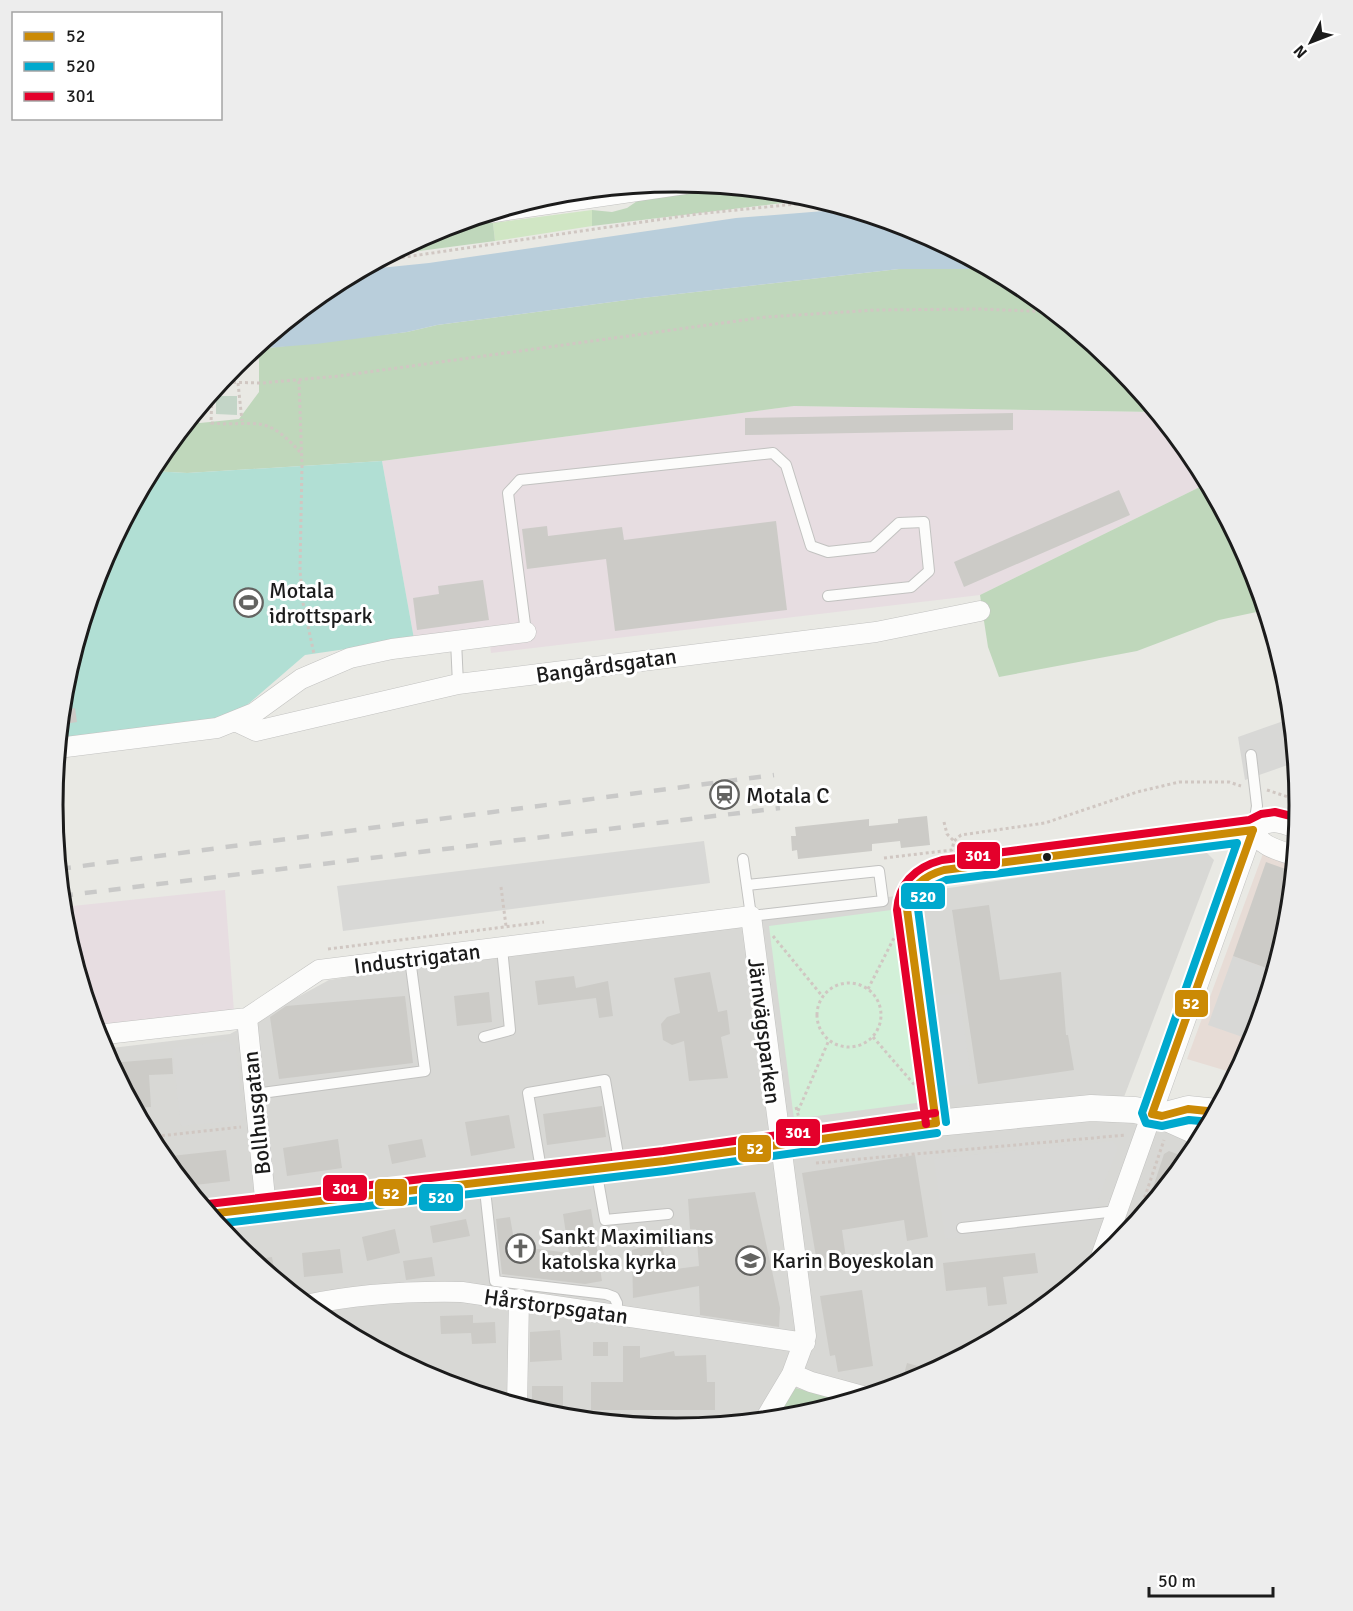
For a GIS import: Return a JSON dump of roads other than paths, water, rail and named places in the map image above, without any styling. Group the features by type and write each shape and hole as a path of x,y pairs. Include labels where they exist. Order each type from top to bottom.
{"street":[{"name":"Bangårdsgatan","path":"237,722 256,731 271,729 458,684 876,632 980,611"},
{"name":"Bangårdsgatan","path":"66,747 200,731 237,722 318,671 350,658 526,632"},
{"path":"1110,1239 1117,1211 1160,1123 1253,830 1265,821 1274,820 1290,826"},
{"path":"1253,830 1258,840 1267,846 1288,853"},
{"name":"Industrigatan","path":"108,1034 247,1018 319,970 761,915"},
{"name":"Järnvägsparken","path":"761,915 780,1146 805,1328 805,1343"},
{"name":"Bollhusgatan","path":"247,1018 266,1208"},
{"path":"218,1213 542,1176 780,1146 936,1123 1091,1108 1118,1108 1160,1123 1197,1130"},
{"path":"1160,1123 1188,1109 1208,1111"},
{"name":"Hårstorpsgatan","path":"318,1303 341,1298 426,1291 462,1292 805,1343"},
{"path":"516,1397 519,1299"},
{"path":"770,1412 792,1374 805,1343"},
{"path":"792,1374 811,1382 851,1393"}],"lane":[{"path":"526,632 508,493 520,480 773,453 786,465 811,546 828,552 873,547 899,523 924,522 929,571 911,587 828,596"},
{"path":"456,641 458,684"},
{"path":"936,1123 908,909 911,889 925,877 944,870 1253,830 1257,806 1251,756"},
{"name":"Järnvägsparken","path":"743,859 747,885 761,915"},
{"path":"747,885 879,871 883,901 761,915"},
{"path":"484,1037 510,1030 502,948"},
{"path":"254,1094 425,1071 410,959"},
{"path":"542,1176 528,1093 605,1080 608,1167 604,1220 668,1214"},
{"path":"486,1199 495,1281 606,1294 614,1297 617,1303 616,1315"},
{"path":"962,1228 1117,1211"}],"railway":[{"path":"66,868 774,775"},
{"path":"70,895 780,808"}],"place":[{"name":"Motala idrottspark","path":"248,603"},
{"name":"Motala C","path":"725,795"},
{"name":"Sankt Maximilians katolska kyrka","path":"520,1249"},
{"name":"Karin Boyeskolan","path":"751,1260"}]}
